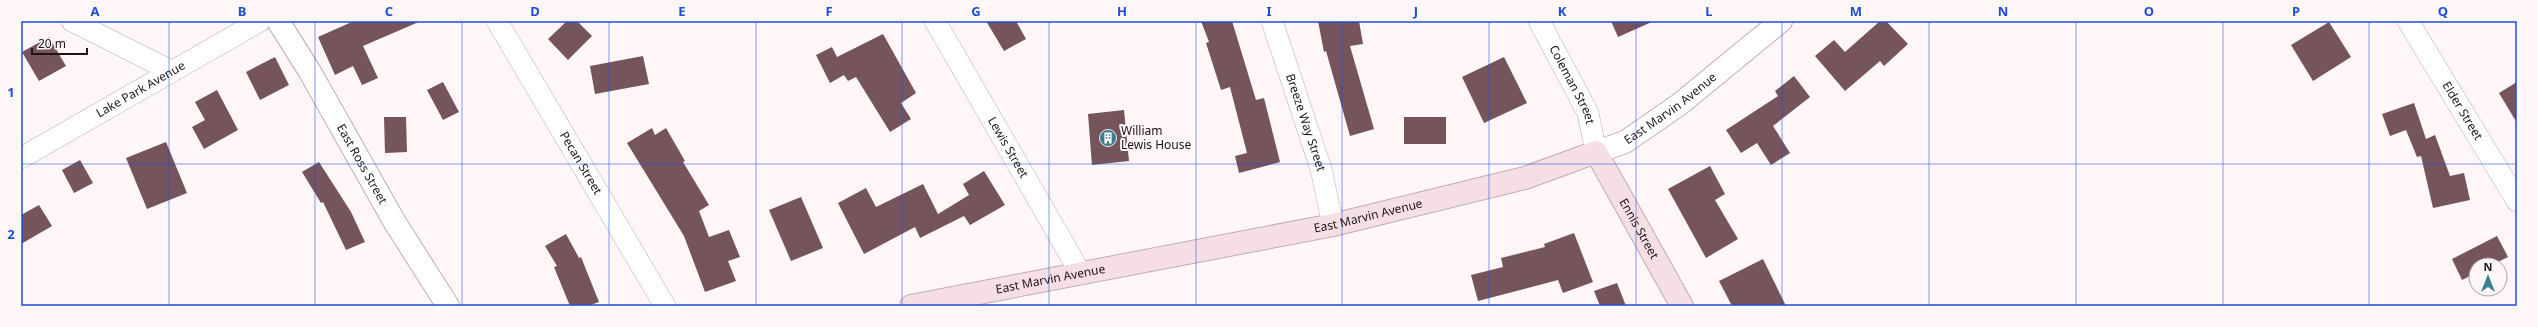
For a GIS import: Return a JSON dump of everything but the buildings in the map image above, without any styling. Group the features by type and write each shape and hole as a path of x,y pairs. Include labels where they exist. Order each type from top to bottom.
{"main road":[{"name":"East Marvin Avenue","path":"911,306 1333,225 1525,178 1596,152"},
{"name":"Ennis Street","path":"1596,152 1682,306"}],"street":[{"path":"72,21 171,71"},
{"name":"Lake Park Avenue","path":"21,158 260,21"},
{"name":"East Ross Street","path":"278,21 310,72 394,221 448,306"},
{"name":"Pecan Street","path":"497,21 664,306"},
{"name":"Lewis Street","path":"935,21 1080,274"},
{"name":"Breeze Way Street","path":"1272,21 1321,169 1333,225"},
{"name":"Coleman Street","path":"1539,21 1585,106 1596,152"},
{"name":"East Marvin Avenue","path":"1596,152 1625,142 1680,104 1781,21"},
{"name":"Elder Street","path":"2408,21 2517,201"}],"place":[{"name":"William Lewis House","path":"1108,138"}]}
